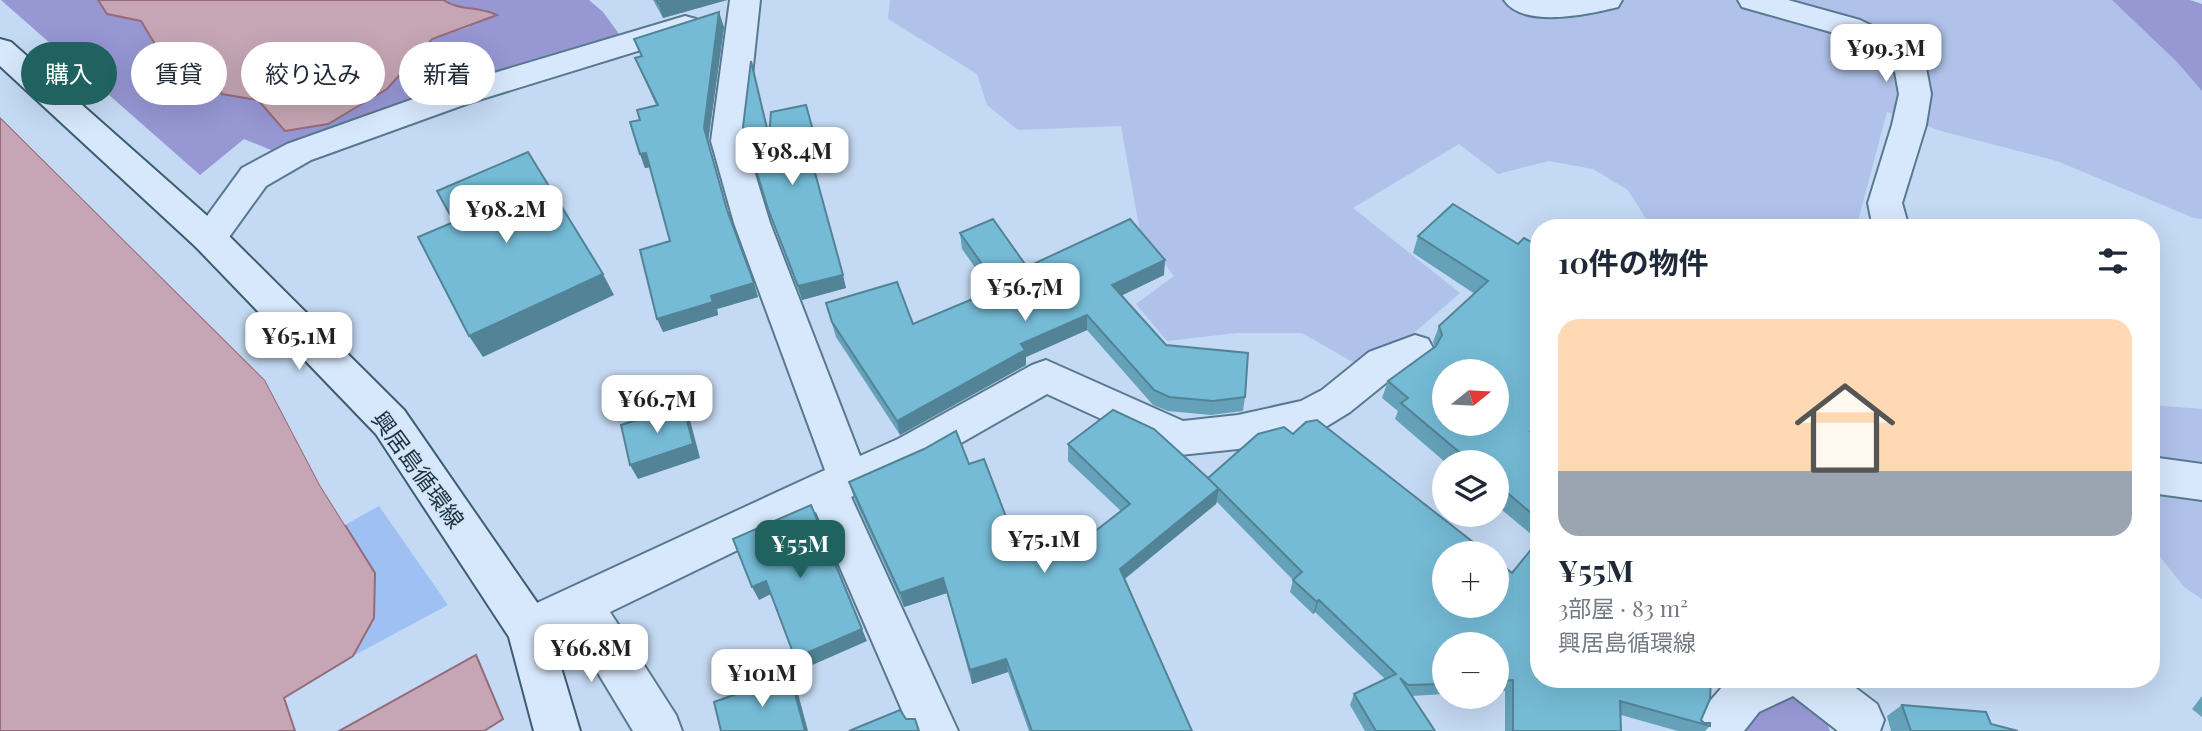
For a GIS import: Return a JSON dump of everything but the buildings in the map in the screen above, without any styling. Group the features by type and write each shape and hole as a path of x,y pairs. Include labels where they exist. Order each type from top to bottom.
{"street":[{"path":"1519,0 1534,6 1570,10 1607,0"},
{"path":"1753,0 1849,27 1886,45 1910,68 1915,93 1885,203 1889,219"},
{"path":"209,238 254,177 299,152 458,95 745,4 728,141 837,483 935,731"},
{"name":"興居島循環線","path":"0,49 209,238 390,422 529,629 557,731"},
{"path":"529,629 837,483 912,451 1046,376 1180,438 1238,432 1310,416 1336,401 1383,363 1415,350"},
{"path":"2160,476 2202,482"},
{"path":"580,603 659,731"},
{"path":"1715,731 1743,696 1760,688"},
{"path":"1819,688 1861,720"}],"shaded area":[{"path":"1,0 98,0 107,14 141,21 176,42 131,42 131,105 227,105 227,95 241,97 241,105 262,105 285,131 328,124 360,105 385,105 385,90 399,75 399,105 406,105 344,126 315,132 291,143 275,156 271,150 244,139 200,175 117,102 117,42 49,42"},
{"path":"98,0 443,0 456,6 497,15 429,42 399,42 399,76 385,90 385,42 241,42 241,97 227,95 227,42 154,42 141,21 107,14"},
{"path":"443,0 589,0 603,12 622,38 568,50 495,75 495,42 428,42 469,27 487,10 455,8"},
{"path":"890,0 2112,0 2177,62 2202,91 2202,219 2057,161 1941,131 1887,112 1859,219 1646,219 1628,190 1593,169 1549,161 1498,174 1459,144 1353,208 1460,293 1414,333 1356,364 1302,333 1237,333 1167,341 1136,304 1174,276 1140,232 1121,126 1018,130 987,105 977,74 888,19"},
{"path":"2112,0 2190,0 2202,4 2202,91 2177,62"},
{"path":"262,105 360,105 328,124 285,131"},
{"path":"0,117 265,380 320,485 375,573 374,618 353,656 284,698 295,731 0,731"},
{"path":"2160,406 2202,409 2202,599 2184,587 2160,556"},
{"path":"476,655 503,719 484,731 339,731"},
{"path":"1773,696 1800,697 1825,718 1830,731 1737,731 1754,718"}],"sand":[{"path":"379,506 448,605 353,656 374,618 375,573 345,525"}],"pier":[{"path":"0,114 268,378 323,483 348,523 345,525 320,485 265,380 0,117"}]}
